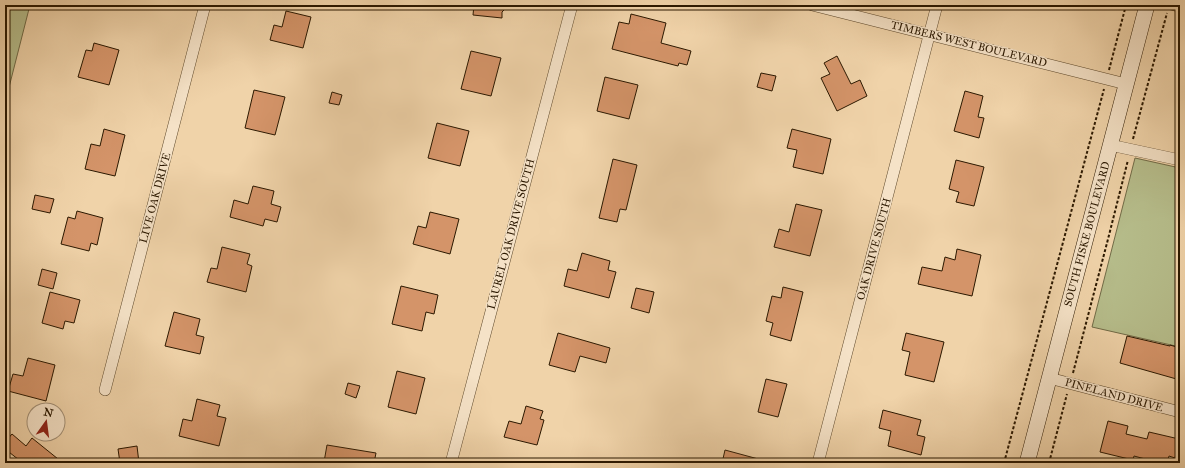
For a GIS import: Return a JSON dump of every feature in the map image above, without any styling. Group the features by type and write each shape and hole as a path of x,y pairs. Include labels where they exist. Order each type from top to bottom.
{"main road":[{"name":"SOUTH FISKE BOULEVARD","path":"1027,463 1147,5"}],"street":[{"name":"LIVE OAK DRIVE","path":"105,390 205,5"},
{"name":"LAUREL OAK DRIVE SOUTH","path":"451,463 572,5"},
{"name":"TIMBERS WEST BOULEVARD","path":"812,5 1126,84"},
{"name":"OAK DRIVE SOUTH","path":"818,463 937,5"},
{"path":"1110,145 1180,160"},
{"name":"PINELAND DRIVE","path":"1049,378 1180,412"}],"lane":[{"path":"1167,6 1180,9"}],"path":[{"path":"1004,463 1126,5"},
{"path":"1049,463 1105,251 1167,6"}],"green space":[{"path":"5,5 30,5 5,103"},
{"path":"1135,158 1180,168 1180,347 1092,327"}],"building":[{"path":"474,5 509,5 502,12 502,18 473,15"},
{"path":"286,11 311,17 303,48 270,40 274,25 282,27"},
{"path":"631,14 666,23 661,43 691,51 687,65 679,63 678,66 612,49 619,22 629,24"},
{"path":"94,43 119,50 109,85 78,77 86,50 92,51"},
{"path":"471,51 501,58 491,96 461,89"},
{"path":"837,56 851,84 860,80 867,96 837,111 821,78 830,74 824,63"},
{"path":"761,73 776,76 772,91 757,87"},
{"path":"605,77 638,85 629,119 597,111"},
{"path":"254,90 285,97 275,135 245,128"},
{"path":"965,91 983,96 978,117 984,118 979,138 954,131"},
{"path":"332,92 342,95 339,105 329,103"},
{"path":"437,123 469,131 460,166 428,158"},
{"path":"104,129 125,135 115,176 85,169 91,144 100,146"},
{"path":"792,129 831,139 823,174 793,167 797,150 787,148"},
{"path":"613,159 637,165 626,210 620,209 617,222 599,218"},
{"path":"956,160 984,167 974,206 956,202 959,192 949,189"},
{"path":"253,186 274,191 271,204 281,207 277,222 265,219 263,226 230,217 234,200 248,204"},
{"path":"35,195 54,199 50,213 32,209"},
{"path":"796,204 822,210 810,256 774,247 779,229 789,232"},
{"path":"77,211 103,218 97,245 91,243 89,251 61,244 68,217 75,219"},
{"path":"430,212 459,219 450,254 413,244 418,226 426,228"},
{"path":"222,247 250,254 247,264 252,266 246,292 207,282 211,268 217,269"},
{"path":"957,249 981,255 972,296 918,284 922,267 942,271 945,257 955,260"},
{"path":"582,253 610,261 608,270 616,272 609,298 564,286 568,269 577,271"},
{"path":"42,269 57,273 53,289 38,285"},
{"path":"401,286 438,295 434,314 426,312 422,331 392,324"},
{"path":"783,287 803,292 791,341 770,335 773,323 766,321 772,296 781,298"},
{"path":"636,288 654,292 649,313 631,308"},
{"path":"50,292 80,300 74,323 65,321 63,329 42,323"},
{"path":"174,312 200,319 196,335 204,337 200,354 165,346"},
{"path":"558,333 610,348 606,363 580,356 575,372 549,365"},
{"path":"906,333 944,342 934,382 905,375 910,352 902,350"},
{"path":"1127,336 1180,348 1180,380 1120,363"},
{"path":"28,358 55,365 46,401 8,391 13,374 23,376"},
{"path":"397,371 425,378 416,414 388,407"},
{"path":"766,379 787,384 778,417 758,412"},
{"path":"348,383 360,386 356,398 345,394"},
{"path":"197,399 220,405 217,416 226,418 219,446 179,436 183,419 192,421"},
{"path":"526,406 543,411 540,419 544,420 537,445 504,437 509,421 521,424"},
{"path":"883,410 921,420 917,435 925,437 921,455 888,446 891,431 879,428"},
{"path":"1108,421 1128,426 1126,434 1147,439 1149,432 1179,439 1175,458 1169,456 1167,463 1160,463 1134,456 1133,460 1100,452"},
{"path":"12,434 26,446 29,442 37,442 63,463 23,463 5,449 5,442"},
{"path":"327,445 376,453 374,463 324,462"},
{"path":"137,446 139,463 120,463 118,449"},
{"path":"725,450 762,460 761,463 722,463"}]}
